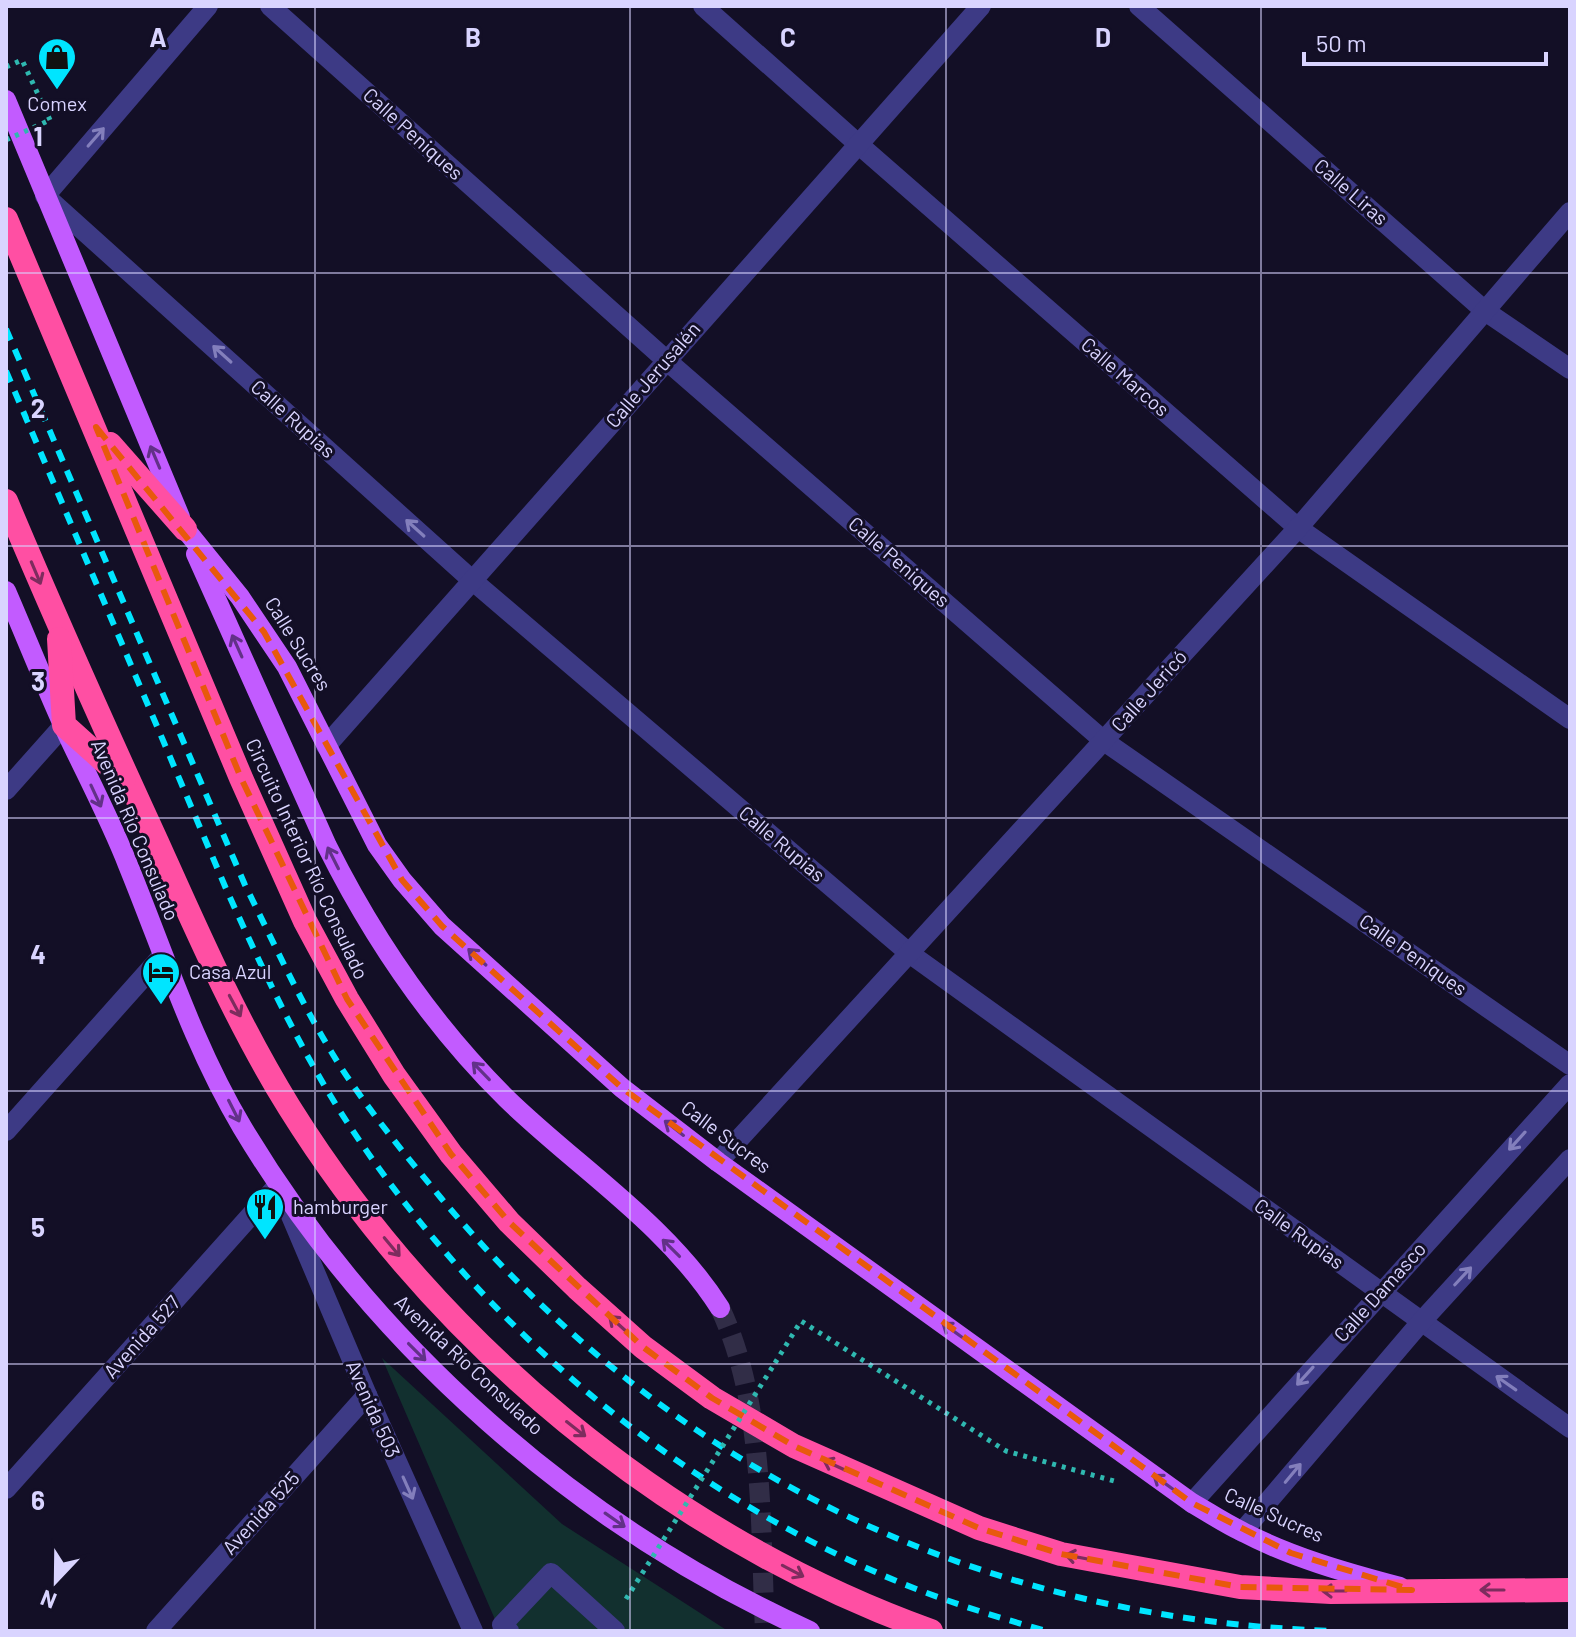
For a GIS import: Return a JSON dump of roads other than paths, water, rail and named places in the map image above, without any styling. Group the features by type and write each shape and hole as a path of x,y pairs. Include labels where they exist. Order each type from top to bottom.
{"highway":[{"name":"Circuito Interior Río Consulado","path":"6,219 241,778 305,921 347,999 394,1075 451,1154 509,1222 643,1347 712,1398 794,1446 979,1528 1061,1554 1240,1587 1331,1592 1412,1590"},
{"path":"96,427 185,529"},
{"path":"6,501 219,976 288,1105 363,1212 453,1315 514,1377 622,1466 692,1514 824,1588 931,1631"},
{"path":"59,625 64,725 130,783"},
{"path":"1412,1590 1570,1590"}],"main road":[{"path":"6,100 185,529 327,846 355,901 433,1018 470,1060 508,1100 671,1248 703,1283 720,1308"},
{"name":"Calle Sucres","path":"185,529 264,632 307,704 377,845 402,880 442,926 622,1088 718,1162 1192,1503 1242,1532 1349,1573 1412,1590"},
{"name":"Avenida Río Consulado","path":"6,591 127,862 162,956 211,1067 240,1124 278,1185 379,1315 499,1430 610,1517 672,1558 727,1590 810,1631"}],"street":[{"path":"45,196 208,6"},
{"name":"Calle Peniques","path":"270,6 666,360 1104,741 1570,1065"},
{"name":"Calle Marcos","path":"703,6 1298,528 1570,719"},
{"name":"Calle Jerusalén","path":"326,746 981,6"},
{"name":"Calle Liras","path":"1139,6 1485,311 1570,369"},
{"name":"Calle Rupias","path":"45,196 473,581 909,953 1570,1428"},
{"name":"Calle Jericó","path":"718,1162 1298,528 1570,212"},
{"path":"6,790 64,725"},
{"path":"6,1131 162,956"},
{"name":"Calle Damasco","path":"1192,1503 1570,1084"},
{"path":"1242,1532 1421,1322 1570,1159"},
{"name":"Avenida 503","path":"278,1185 367,1395 473,1631"},
{"name":"Avenida 527","path":"6,1489 278,1185"},
{"name":"Avenida 525","path":"156,1631 367,1395"},
{"path":"509,1631 502,1625 551,1573 615,1631"}],"tunnel":[{"path":"720,1308 735,1345 753,1425 758,1466 765,1631"}],"railway":[{"path":"6,329 245,885 308,1012 344,1072 398,1145 441,1198 530,1294 627,1379 730,1452 839,1512 955,1561 1076,1597 1202,1620 1333,1631"},
{"path":"6,371 227,891 283,1009 313,1067 347,1122 398,1194 454,1263 515,1327 581,1387 650,1442 724,1491 800,1536 880,1574 962,1606 1046,1631"}],"place":[{"name":"Comex","path":"57,91"},
{"name":"Casa Azul","path":"161,1006"},
{"name":"hamburger","path":"265,1241"}]}
